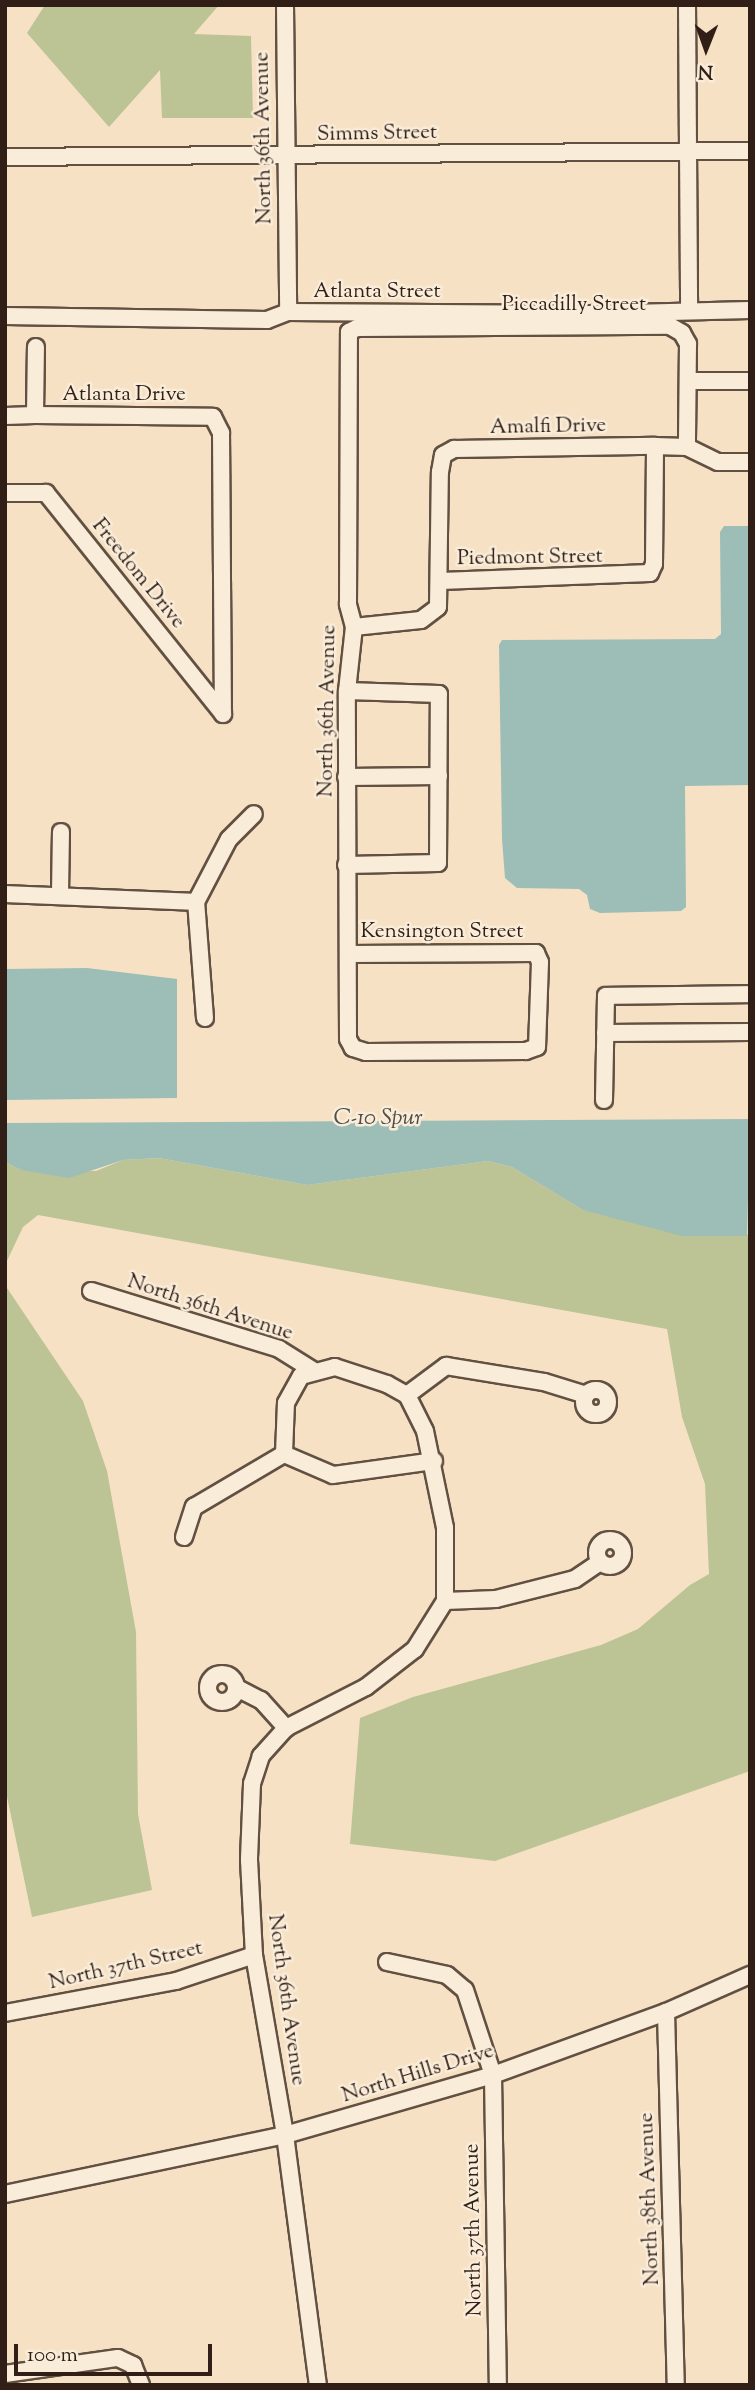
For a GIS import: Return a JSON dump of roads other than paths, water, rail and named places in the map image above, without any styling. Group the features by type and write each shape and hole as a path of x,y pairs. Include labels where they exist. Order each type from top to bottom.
{"street":[{"name":"North 36th Avenue","path":"285,5 284,156 288,312"},
{"path":"688,5 689,311"},
{"name":"Simms Street","path":"5,157 750,151"},
{"name":"Atlanta Street","path":"5,316 267,320 288,312 750,310"},
{"name":"Piccadilly Street","path":"349,332 357,328 670,326 682,333 688,344 687,447"},
{"name":"North 36th Avenue","path":"349,332 348,604 354,627 347,691 346,865 348,1039 353,1048"},
{"path":"35,415 36,347"},
{"path":"689,381 750,381"},
{"name":"Atlanta Drive","path":"5,416 213,416 220,433 223,714"},
{"name":"Piedmont Street","path":"354,627 421,620 438,607 441,581 650,573 654,564 654,446"},
{"path":"687,447 719,461 750,462"},
{"name":"Amalfi Drive","path":"441,581 443,454 454,449 687,447"},
{"name":"Freedom Drive","path":"5,493 46,493 223,714"},
{"path":"346,865 438,863 439,776 439,694 347,691"},
{"path":"346,777 439,776"},
{"path":"205,1018 195,902 229,839 254,814"},
{"path":"60,894 61,832"},
{"path":"5,894 60,894 195,902"},
{"name":"Kensington Street","path":"348,954 528,950 536,953 540,962 537,1047 513,1051 353,1048"},
{"path":"604,1100 606,996 750,995"},
{"path":"605,1033 750,1032"},
{"name":"North 36th Avenue","path":"91,1291 279,1349 313,1370"},
{"path":"407,1395 446,1366 544,1382 586,1395"},
{"path":"284,1454 286,1403 301,1376 313,1370 335,1367 366,1375 407,1395 434,1461 445,1528 445,1601 496,1600 575,1579 600,1562"},
{"path":"284,1454 333,1475 434,1461"},
{"path":"184,1537 194,1507 284,1454"},
{"name":"North 36th Avenue","path":"318,2385 285,2135 254,1955 249,1860 252,1783 261,1756 286,1728 366,1686 415,1649 445,1601"},
{"path":"237,1688 261,1700 286,1728"},
{"name":"North 37th Street","path":"5,2014 176,1981 254,1955"},
{"name":"North 37th Avenue","path":"387,1962 447,1975 465,1990 493,2074 498,2385"},
{"name":"North Hills Drive","path":"5,2194 285,2135 493,2074 666,2012 750,1975"},
{"name":"North 38th Avenue","path":"666,2012 676,2385"},
{"path":"5,2374 118,2358 133,2365 141,2385"}],"water":[{"path":"724,526 750,526 750,785 685,786 686,907 681,911 600,913 590,909 587,895 579,889 517,888 505,878 502,839 499,645 502,640 715,639 721,634 720,532"},
{"path":"87,968 177,979 177,1098 5,1100 5,969"},
{"path":"750,1119 747,1236 682,1236 583,1210 512,1167 488,1161 307,1185 159,1158 123,1160 69,1178 21,1170 5,1162 5,1123"}],"water label":[{"name":"C-10 Spur","path":"378,1119"}]}
